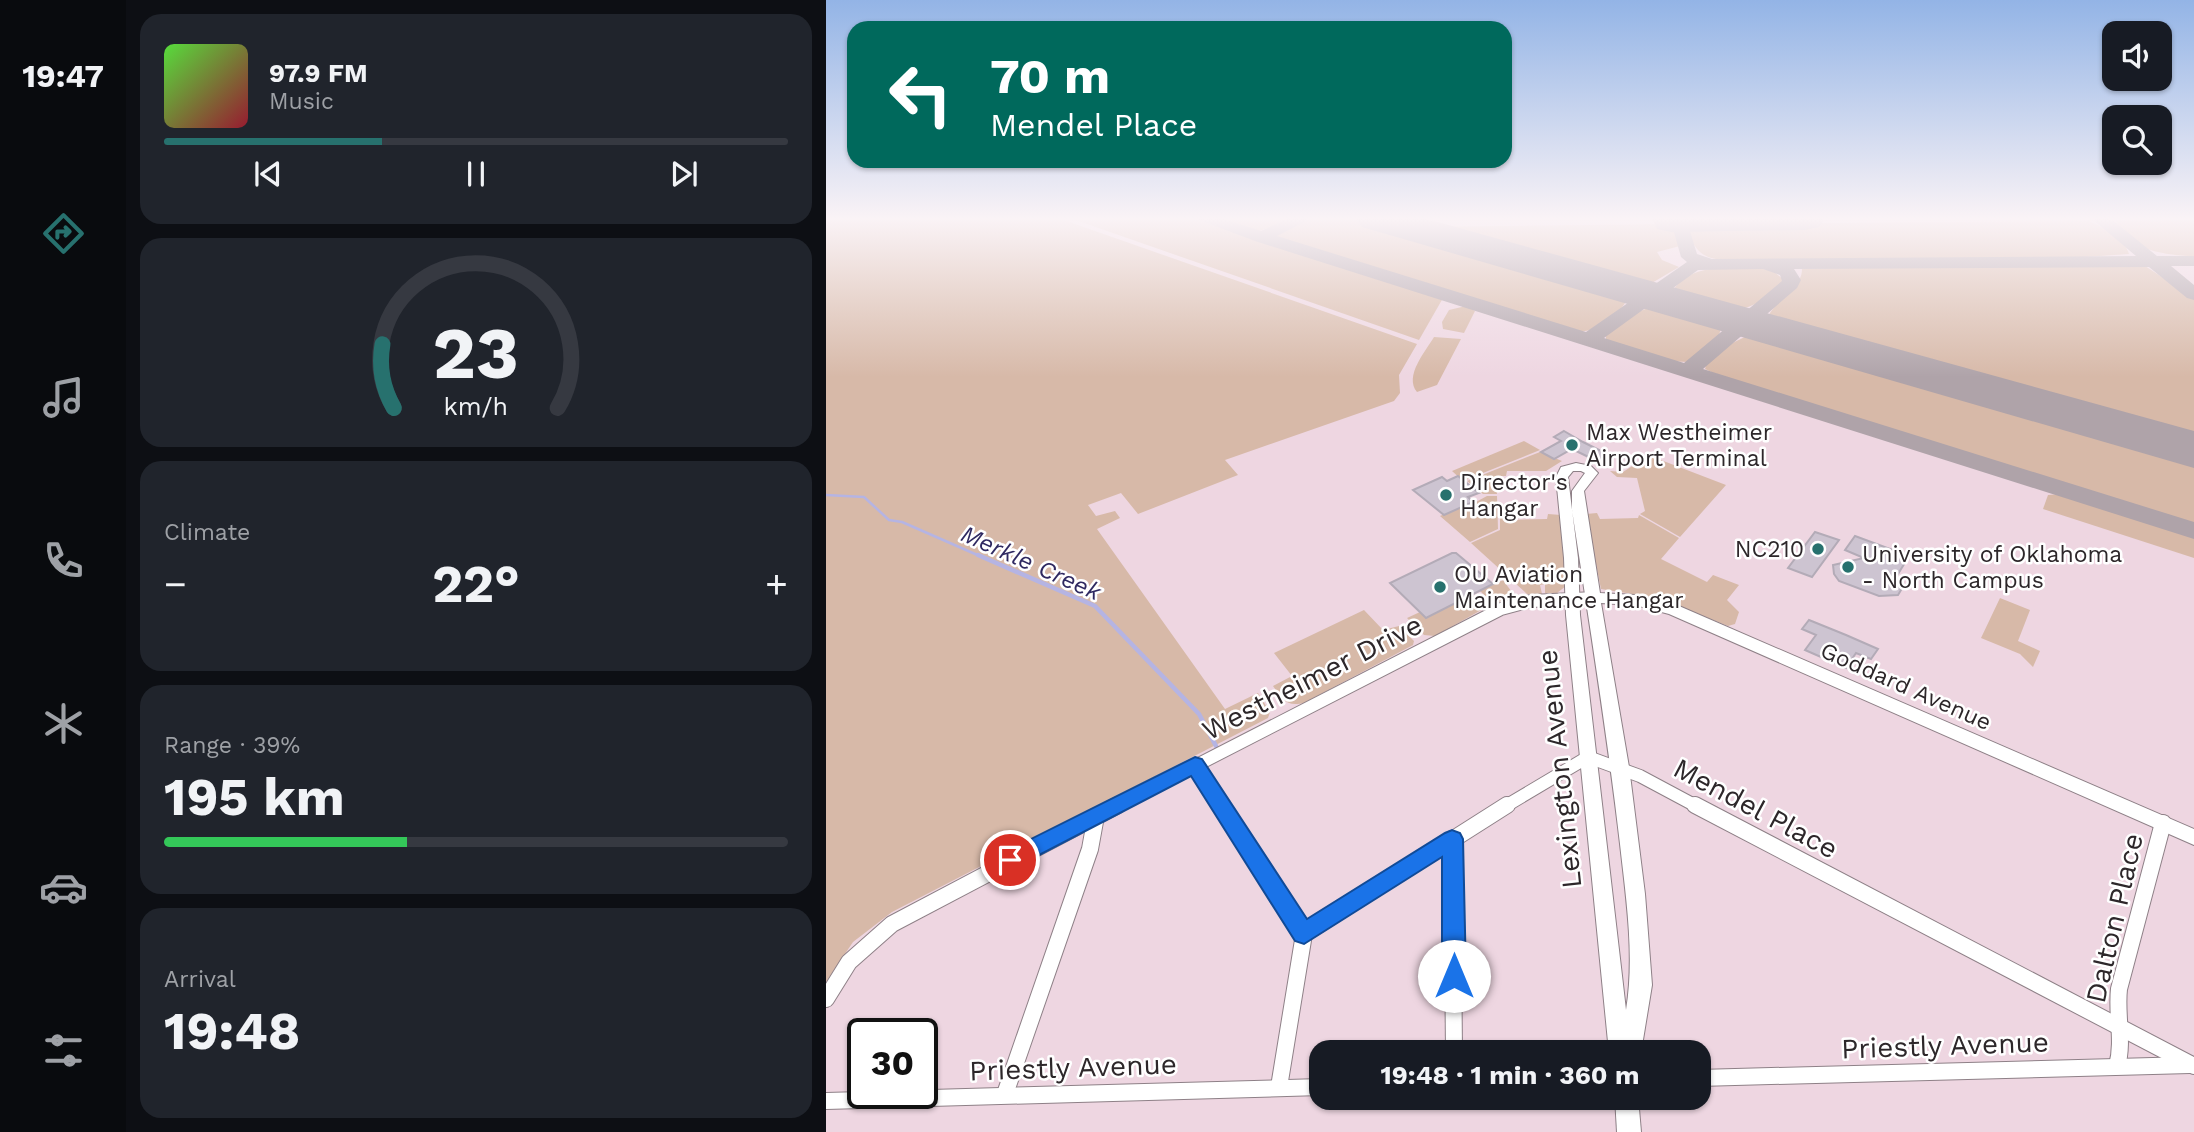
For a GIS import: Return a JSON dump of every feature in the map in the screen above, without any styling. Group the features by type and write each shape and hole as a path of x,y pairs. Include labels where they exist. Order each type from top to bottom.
{"street":[{"name":"Lexington Avenue","path":"1619,1040 1572,599 1562,477 1565,470 1577,467 1587,468 1592,473 1578,494 1587,569 1595,598 1620,767 1641,971 1640,1001 1632,1040"},
{"name":"Westheimer Drive","path":"826,999 845,965 871,936 888,924 1501,609 1531,601 1595,598"},
{"name":"Goddard Avenue","path":"1595,598 1635,600 1675,610 2194,837"},
{"name":"Mendel Place","path":"1588,757 1620,767 2193,1066"},
{"path":"1304,934 1549,778 1588,757"},
{"path":"1195,765 1304,934 1279,1087"},
{"path":"1005,1094 1090,849 1096,816"},
{"name":"Dalton Place","path":"2117,1066 2121,1043 2118,1028 2119,989 2163,823"},
{"path":"1452,839 1454,1040"},
{"name":"Priestly Avenue","path":"1711,1078 2193,1066"},
{"name":"Priestly Avenue","path":"826,1101 1309,1087"},
{"path":"1627,1110 1629,1132"}],"shaded area":[{"path":"826,271 2194,271 2194,1132 826,1132"},
{"path":"826,271 1209,271 1417,344 1399,375 1400,393 1394,401 1225,460 1238,475 1138,514 1121,493 1088,505 1096,516 1115,511 1120,518 1097,529 1225,709 1258,693 1270,712 1268,718 892,912 853,942 826,982"},
{"path":"1221,271 1357,271 1443,298 1419,340"},
{"path":"1383,271 1534,271 1628,298 1606,323 1590,330 1574,331"},
{"path":"1587,271 1672,271 1645,287"},
{"path":"1773,271 1784,280 1756,304 1731,310 1671,294 1677,285 1694,273"},
{"path":"1802,271 2152,271 2194,298 2194,440 1767,320 1801,276"},
{"path":"1655,305 1722,325 1719,335 1688,362 1667,361 1613,344 1606,339 1606,333 1638,312"},
{"path":"1466,306 1475,311 1464,333 1443,329 1442,322 1449,310"},
{"path":"1752,334 2194,461 2194,526 1728,380 1705,369 1717,352"},
{"path":"1434,337 1461,339 1437,385 1417,392 1414,372"},
{"path":"1524,441 1540,450 1463,481 1452,471"},
{"path":"1540,452 1562,461 1546,471 1507,471 1506,476 1496,476 1497,494 1483,494 1467,481"},
{"path":"1653,457 1726,485 1680,537 1640,514 1645,511 1637,478 1617,477 1610,471 1623,472 1637,463 1644,465"},
{"path":"2061,494 2194,536 2194,558 2043,509 2048,495"},
{"path":"1487,496 1497,496 1498,529 1470,542 1440,516 1460,507 1463,509"},
{"path":"1597,513 1600,519 1638,518 1639,515 1679,538 1661,559 1707,582 1713,575 1739,585 1727,600 1739,612 1735,624 1728,626 1658,598 1601,589 1586,514"},
{"path":"1500,514 1508,515 1509,520 1547,519 1548,514 1561,515 1566,586 1557,593 1545,593 1545,584 1540,585 1542,594 1527,594 1471,543 1500,530"},
{"path":"1503,580 1514,595 1499,602 1491,601 1480,591"},
{"path":"1472,594 1485,608 1435,636 1424,635 1407,618 1420,612 1427,618"},
{"path":"2000,598 2030,610 2018,641 2040,651 2033,667 2020,654 1981,638"},
{"path":"1364,610 1383,630 1399,626 1414,641 1413,645 1304,703 1293,704 1282,698 1273,686 1292,676 1274,653"}],"building":[{"name":"Max Westheimer Airport Terminal","path":"1564,431 1613,457 1603,464 1572,449 1554,459 1541,452 1561,441 1554,437"},
{"name":"Director's Hangar","path":"1458,476 1479,493 1468,497 1473,502 1444,515 1413,490 1442,477 1447,481"},
{"name":"NC210","path":"1815,532 1839,540 1812,577 1788,568"},
{"name":"University of Oklahoma - North Campus","path":"1855,536 1909,556 1895,579 1901,590 1898,595 1879,596 1839,581 1834,574 1833,565 1864,558 1845,550"},
{"name":"OU Aviation Maintenance Hangar","path":"1456,553 1493,584 1426,618 1390,583"},
{"path":"1809,620 1878,649 1871,659 1856,653 1846,668 1805,650 1816,635 1802,629"}],"waterway":[{"name":"Merkle Creek","path":"826,495 864,497 889,520 902,522 982,557"},
{"name":"Merkle Creek","path":"978,555 1095,606 1199,714 1216,746"}],"taxiway":[{"path":"1369,271 1588,340"},
{"path":"1588,340 1686,271"},
{"path":"1688,371 1790,284 1792,280 1786,271"},
{"path":"2165,271 2194,294"},
{"path":"1588,340 2194,531"}],"runway":[{"path":"1562,271 2194,450"}],"place":[{"name":"Max Westheimer Airport Terminal","path":"1572,445"},
{"name":"Director's Hangar","path":"1446,495"},
{"name":"NC210","path":"1818,549"},
{"name":"University of Oklahoma - North Campus","path":"1848,567"},
{"name":"OU Aviation Maintenance Hangar","path":"1440,587"}],"route":[{"path":"1010,860 1195,765 1304,934 1452,839 1454,976"}]}
